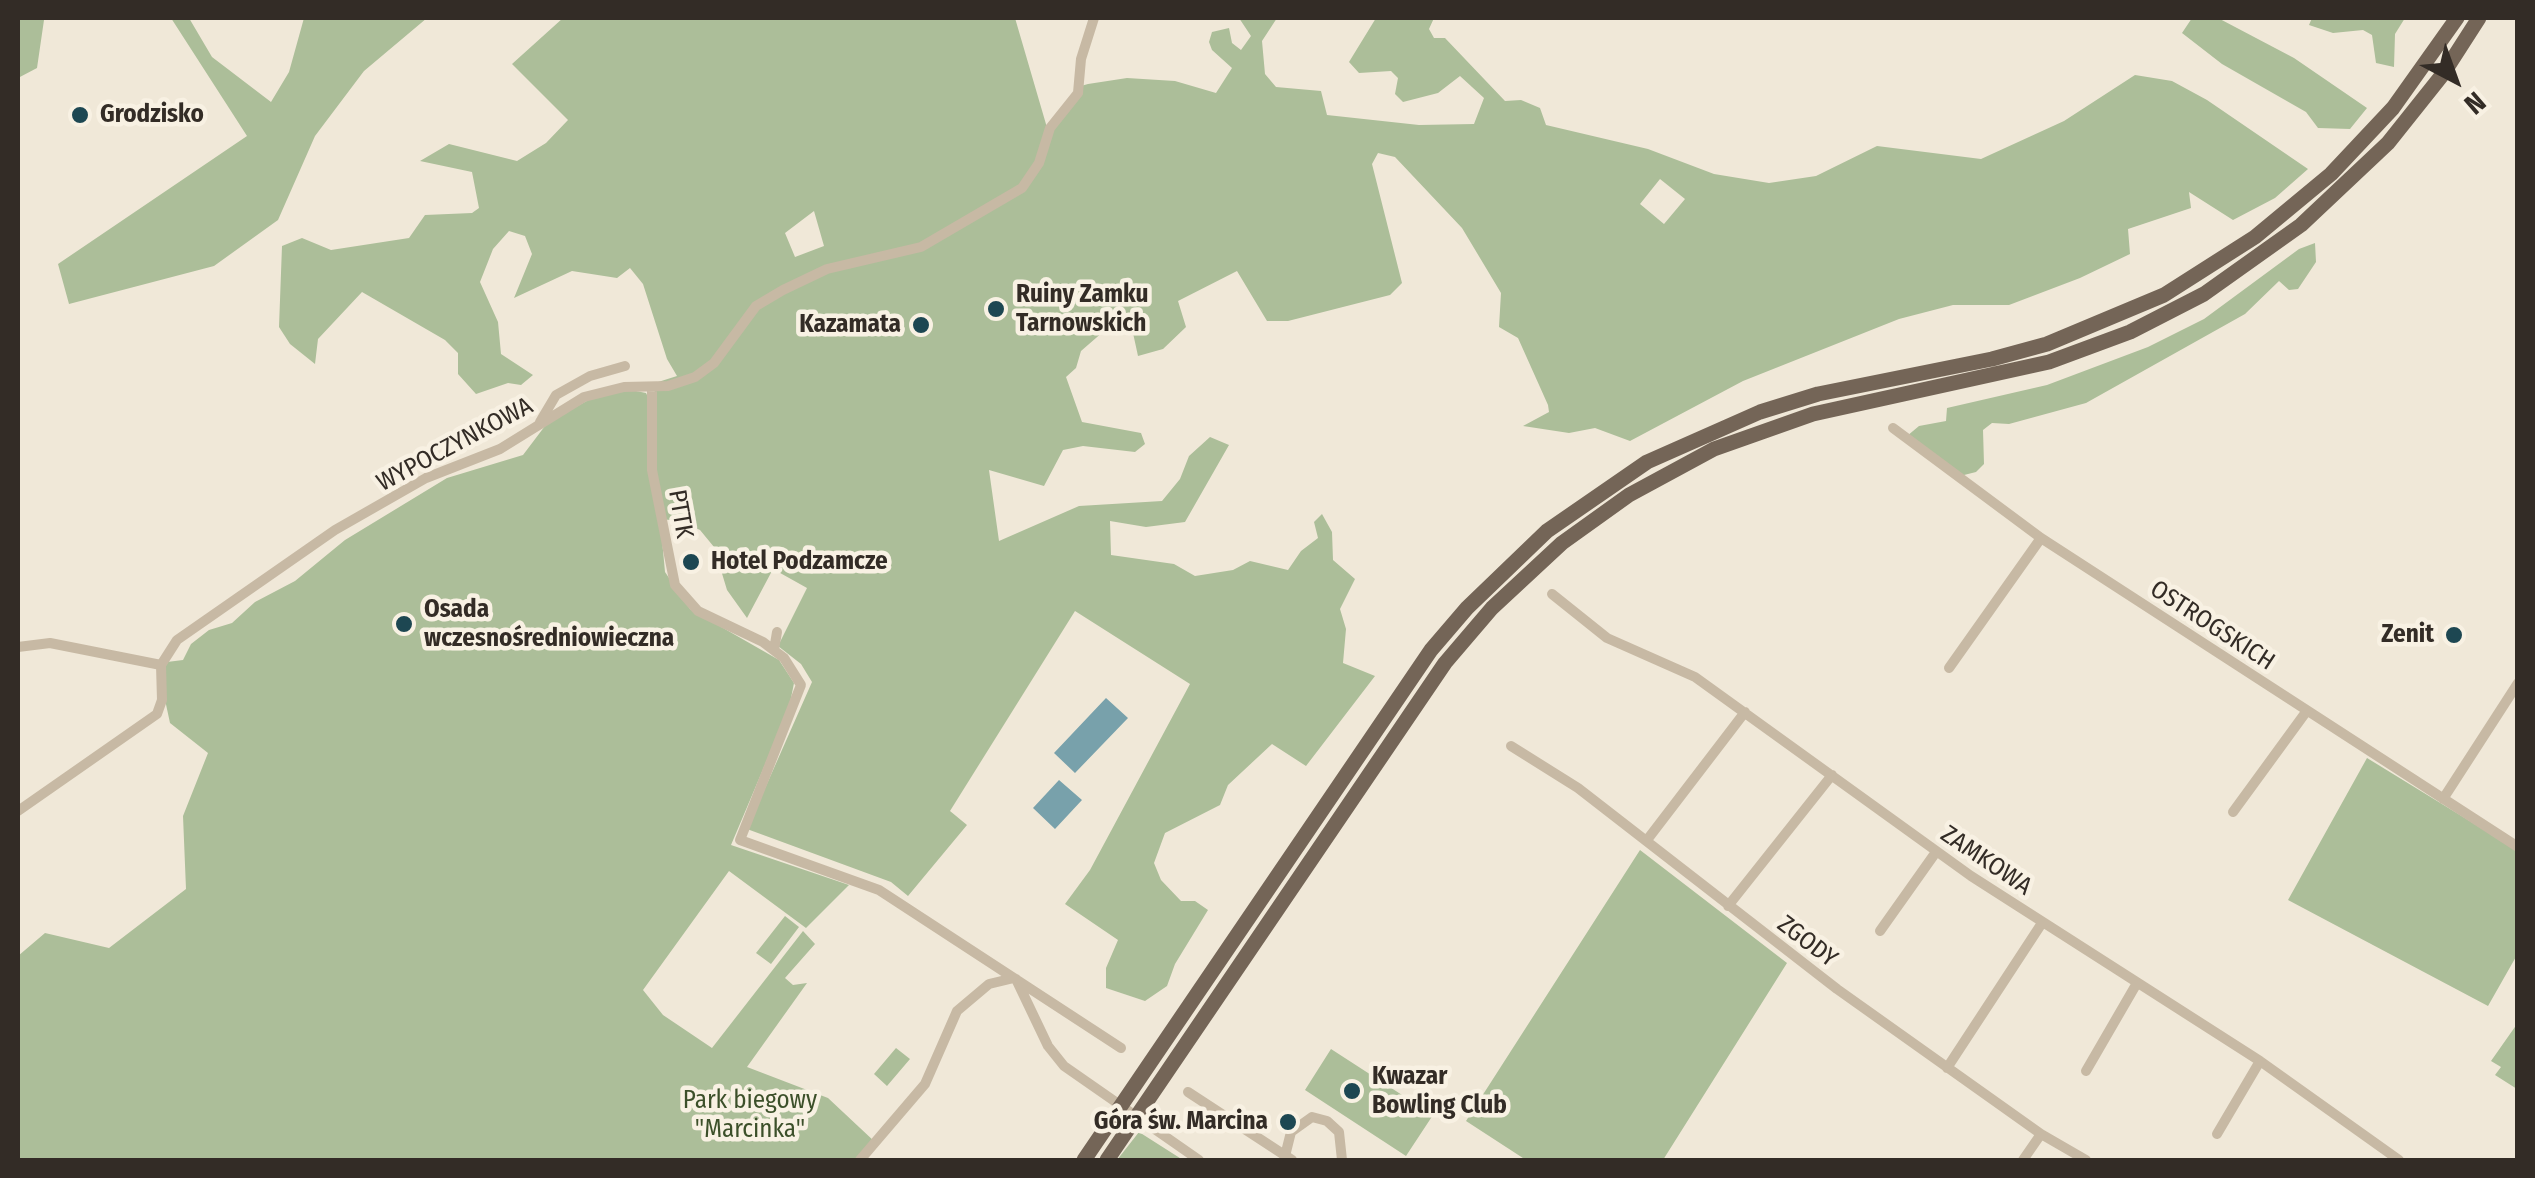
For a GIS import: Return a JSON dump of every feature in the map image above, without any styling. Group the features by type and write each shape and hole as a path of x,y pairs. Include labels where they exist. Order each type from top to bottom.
{"main road":[{"path":"1084,1160 1432,650 1481,594 1548,531 1648,462 1716,429 1818,394 1992,360 2046,344 2164,296 2255,238 2332,174 2405,93 2457,18"},
{"path":"1106,1160 1445,663 1492,608 1562,543 1644,486 1714,448 1812,414 2049,362 2130,332 2204,294 2301,225 2388,143 2443,74 2479,18"}],"street":[{"name":"WYPOCZYNKOWA","path":"161,665 177,640 335,530 426,478 500,449 584,397 624,387 652,388 683,382 705,371 756,306 783,290 827,269 921,247 1022,188 1039,164 1050,128 1078,93 1082,59 1094,18"},
{"path":"540,423 556,395 590,376 626,366"},
{"name":"PTTK","path":"652,388 652,470 675,585 698,611 742,630 774,650 797,675 800,692 740,840 879,890 1015,978"},
{"name":"OSTROGSKICH","path":"1893,428 2041,538 2518,846"},
{"path":"1949,668 2041,538"},
{"name":"ZAMKOWA","path":"1552,594 1608,638 1695,678 1936,852 2260,1061 2399,1160"},
{"path":"774,650 776,632"},
{"path":"18,647 50,643 161,665 162,700 157,714 18,811"},
{"path":"2444,799 2518,683"},
{"path":"1646,840 1745,712"},
{"path":"2233,812 2306,712"},
{"name":"ZGODY","path":"1511,746 1578,788 1728,906 1947,1068 2041,1134 2086,1160"},
{"path":"1728,906 1832,775"},
{"path":"1880,931 1936,852"},
{"path":"1947,1068 2042,923"},
{"path":"860,1160 925,1084 957,1011 990,984 1015,978 1121,1048"},
{"path":"1015,978 1048,1046 1086,1085 1199,1160"},
{"path":"2086,1071 2137,983"},
{"path":"2217,1134 2260,1061"},
{"path":"1188,1092 1289,1158 1291,1132 1312,1117 1327,1120 1339,1132 1342,1160"},
{"path":"2023,1160 2041,1134"}],"green space":[{"path":"18,18 44,20 37,68 18,78"},
{"path":"171,18 189,18 212,57 271,102 289,72 304,18 427,18 364,71 315,136 278,220 214,266 69,304 58,264 247,136"},
{"path":"563,18 1015,18 1048,131 1081,86 1088,84 1127,78 1175,81 1216,93 1232,68 1212,50 1212,32 1229,28 1232,43 1241,50 1251,36 1239,18 1277,18 1262,41 1265,74 1276,87 1321,91 1327,115 1419,125 1474,124 1484,98 1460,76 1438,93 1403,102 1395,94 1398,78 1391,71 1359,73 1349,62 1376,18 1434,18 1429,29 1434,38 1445,38 1505,101 1521,100 1540,108 1546,125 1648,149 1714,174 1769,183 1816,176 1877,146 1981,159 2064,121 2135,75 2172,81 2207,100 2308,169 2275,198 2233,220 2189,192 2191,208 2128,229 2130,254 2080,278 2009,305 1953,305 1899,319 1743,381 1630,441 1595,428 1569,433 1523,426 1549,412 1548,405 1518,338 1499,327 1501,293 1462,228 1395,157 1378,153 1372,164 1402,283 1390,295 1288,321 1267,321 1237,271 1178,301 1186,327 1163,349 1138,356 1133,333 1119,318 1081,351 1076,368 1066,377 1082,422 1141,433 1145,444 1135,452 1083,446 1063,450 1044,486 989,470 999,541 1079,506 1162,501 1180,479 1189,456 1210,437 1229,445 1185,522 1146,527 1110,521 1111,555 1174,564 1195,576 1233,570 1250,561 1288,570 1301,551 1318,538 1314,522 1322,514 1332,532 1333,560 1355,579 1340,609 1346,629 1343,663 1375,676 1306,766 1272,744 1228,785 1220,805 1165,833 1154,863 1161,880 1181,901 1195,901 1208,910 1175,964 1167,986 1145,1001 1106,988 1106,968 1118,940 1065,904 1090,870 1190,684 1075,611 950,811 967,825 908,896 891,882 747,829 812,682 801,664 778,646 807,588 773,569 747,618 727,590 714,547 700,530 681,521 660,519 652,470 655,383 677,376 667,359 643,284 630,268 617,278 572,271 514,298 532,254 525,236 509,231 493,249 480,282 498,322 501,354 533,375 521,385 508,383 476,394 458,374 458,353 445,340 362,292 318,339 315,364 290,344 279,327 282,246 302,238 331,250 409,238 425,215 472,213 479,208 472,172 420,161 449,144 517,161 546,143 568,120 512,64","holes":["1660,179 1685,199 1664,224 1640,204","814,211 824,246 795,257 785,233"]},
{"path":"2192,18 2218,18 2294,58 2367,108 2350,129 2318,128 2306,112 2222,64 2182,33"},
{"path":"2312,18 2405,18 2395,34 2394,67 2376,63 2372,35 2363,30 2333,33 2309,25"},
{"path":"2315,243 2316,262 2298,289 2289,290 2279,281 2245,314 2086,403 2009,424 1992,423 1983,430 1984,464 1976,472 1960,476 1907,436 1919,426 1946,421 1947,408 2047,385 2148,347 2204,319 2299,249"},
{"name":"Park biegowy \"Marcinka\"","path":"631,390 646,393 649,399 665,572 690,609 779,660 794,683 789,708 731,845 849,885 806,928 729,871 643,990 663,1015 712,1048 803,931 815,944 785,978 793,985 807,983 747,1067 828,1098 875,1142 860,1160 18,1160 18,956 45,933 109,948 186,889 183,816 208,753 170,723 161,681 167,662 183,660 191,644 209,630 232,623 255,602 295,581 345,540 447,478 523,455 548,422 594,397"},
{"path":"2367,758 2517,850 2517,955 2488,1006 2288,900"},
{"path":"1640,850 1787,963 1663,1160 1526,1160 1466,1121"},
{"path":"785,916 799,927 771,964 756,953"},
{"path":"2517,1024 2517,1089 2495,1075 2501,1067 2491,1061"},
{"path":"896,1048 910,1059 887,1086 874,1074"},
{"path":"1331,1049 1433,1115 1406,1156 1305,1090"},
{"path":"1139,1132 1183,1160 1117,1160"}],"water":[{"path":"1106,698 1128,718 1075,773 1054,753"},
{"path":"1059,780 1082,800 1055,829 1033,808"}],"place":[{"name":"Grodzisko","path":"80,115"},
{"name":"Ruiny Zamku Tarnowskich","path":"996,309"},
{"name":"Kazamata","path":"921,325"},
{"name":"Hotel Podzamcze","path":"691,562"},
{"name":"Osada wczesnośredniowieczna","path":"404,624"},
{"name":"Zenit","path":"2454,635"},
{"name":"Kwazar Bowling Club","path":"1352,1091"},
{"name":"Góra św. Marcina","path":"1288,1122"}]}
